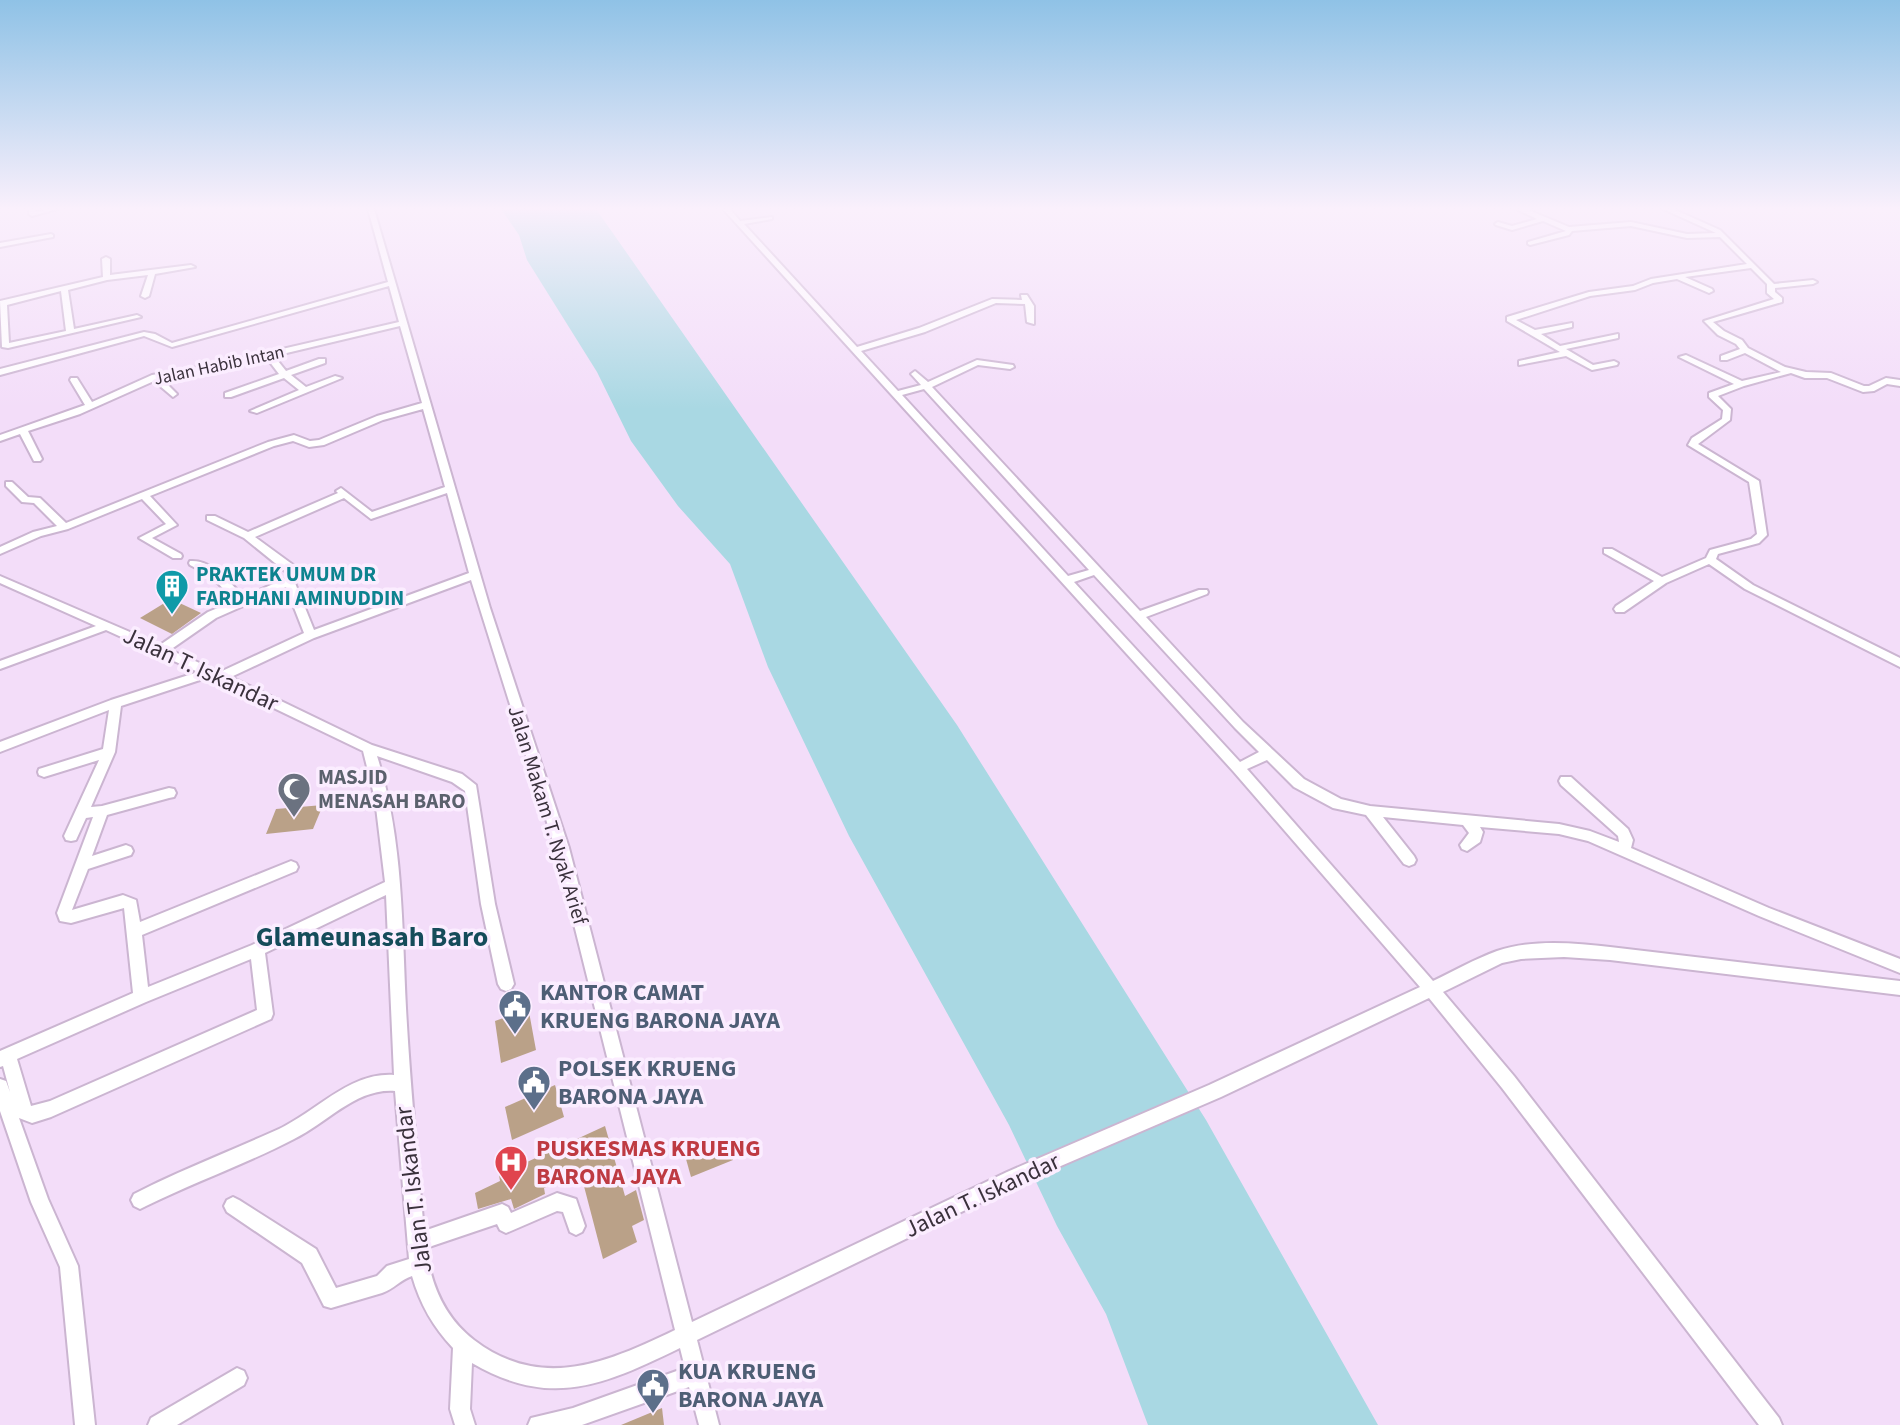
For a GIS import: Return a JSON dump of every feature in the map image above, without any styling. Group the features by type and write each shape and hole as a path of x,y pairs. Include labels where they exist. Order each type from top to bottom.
{"street":[{"path":"126,276 1,303 7,346 137,317"},
{"path":"145,296 151,276"},
{"name":"Jalan Makam T. Nyak Arief","path":"390,276 475,575 562,848 684,1336 709,1425"},
{"path":"791,276 856,350 1071,578 1430,988 1508,1082 1772,1425"},
{"path":"1679,276 1709,291"},
{"path":"1614,363 1592,368 1511,318 1589,294 1635,288 1651,281 1683,276"},
{"path":"1762,276 1772,286"},
{"path":"1772,286 1813,282"},
{"path":"0,372 144,334 152,335 163,344 172,345 392,283"},
{"path":"1772,286 1771,293 1778,298 1777,302 1707,321 1721,333 1739,342 1745,350 1784,369 1805,375 1828,375 1863,389 1871,389 1886,381 1900,383"},
{"path":"64,287 70,332"},
{"path":"856,350 922,330 995,301 1024,299 1030,306 1031,322"},
{"name":"Jalan Habib Intan","path":"0,438 90,407 155,377 404,323"},
{"path":"1534,333 1569,325"},
{"path":"1522,363 1615,336"},
{"path":"1724,358 1745,350"},
{"path":"268,354 283,373 304,390"},
{"path":"1683,357 1741,384"},
{"path":"228,395 322,360"},
{"path":"899,393 925,386 977,362 1010,367"},
{"path":"1620,609 1662,581 1710,560 1714,552 1755,541 1762,535 1754,481 1693,445 1695,440 1726,418 1727,409 1712,395 1741,384 1782,376 1787,373 1784,369"},
{"path":"915,374 1267,754 1299,783 1320,796 1338,804 1370,811 1575,832 1900,966"},
{"path":"155,377 173,394"},
{"path":"254,411 338,378"},
{"path":"74,380 90,407"},
{"path":"0,551 37,534 64,527 279,441 294,438 309,443 321,443 380,418 426,405"},
{"path":"23,430 37,459"},
{"path":"9,484 25,500 37,500 64,527"},
{"path":"248,536 342,491 371,516 450,489"},
{"path":"144,495 172,525 144,538 177,555"},
{"path":"161,650 212,615 289,582 297,576 248,536 211,518"},
{"path":"1608,551 1662,581"},
{"path":"1710,560 1749,587 1900,663"},
{"path":"194,563 215,574 242,601"},
{"path":"1071,578 1095,571"},
{"path":"0,747 115,703 215,675 310,635 475,575"},
{"name":"Jalan T. Iskandar","path":"0,579 161,650 368,748 382,788 392,885 402,1083 418,1265 433,1307 463,1346 514,1372 550,1379 615,1367 1013,1178 1215,1091 1430,988"},
{"path":"289,582 310,635"},
{"path":"1137,616 1203,592"},
{"path":"0,665 107,626"},
{"path":"71,836 109,752 115,732 115,703"},
{"path":"368,748 457,778 471,789 488,905 506,984"},
{"path":"44,772 109,752"},
{"path":"1238,768 1267,754"},
{"path":"1566,781 1623,833 1626,840 1624,851"},
{"path":"81,813 102,811 169,793"},
{"path":"102,811 64,910 65,916 123,901 131,904 141,997"},
{"path":"1370,811 1409,860"},
{"path":"1467,821 1476,832 1475,838 1467,845"},
{"path":"81,865 126,851"},
{"path":"135,932 291,867"},
{"path":"257,950 265,1014 51,1109 32,1115 24,1112 4,1058 141,997 257,950 392,885"},
{"path":"1430,988 1500,957 1534,950 1640,957 1900,988"},
{"path":"140,1200 192,1173 288,1133 317,1118 358,1089 380,1082 402,1083"},
{"path":"0,1087 40,1202 69,1266 85,1425"},
{"path":"416,1242 502,1213 506,1223 557,1202 570,1205 576,1226"},
{"path":"233,1206 309,1256 331,1299 382,1284 394,1273 418,1265"},
{"path":"463,1346 460,1409 465,1425"},
{"path":"538,1425 573,1418 696,1374"},
{"path":"158,1425 237,1378"}],"shaded area":[{"path":"537,276 643,276 957,725 1206,1120 1378,1425 1148,1425 1106,1314 1057,1226 1009,1125 849,836 768,667 730,564 678,506 631,441 597,372"}],"building":[{"name":"PRAKTEK UMUM DR FARDHANI AMINUDDIN","path":"171,599 201,613 172,634 140,618"},
{"name":"MASJID MENASAH BARO","path":"323,805 313,829 266,834 276,809"},
{"name":"KANTOR CAMAT KRUENG BARONA JAYA","path":"527,1001 536,1050 501,1063 495,1021 506,1017 505,1009"},
{"name":"POLSEK KRUENG BARONA JAYA","path":"555,1085 564,1117 512,1140 505,1107"},
{"name":"PUSKESMAS KRUENG BARONA JAYA","path":"605,1126 625,1196 636,1190 644,1220 632,1226 637,1242 603,1259 580,1171 544,1188 545,1194 514,1209 511,1199 478,1209 475,1193 500,1181 499,1175"},
{"path":"728,1142 733,1160 691,1177 686,1159"},
{"name":"KUA KRUENG BARONA JAYA","path":"662,1408 664,1425 621,1425"}],"place":[{"name":"PRAKTEK UMUM DR FARDHANI AMINUDDIN","path":"172,616"},
{"name":"MASJID MENASAH BARO","path":"294,819"},
{"name":"KANTOR CAMAT KRUENG BARONA JAYA","path":"515,1036"},
{"name":"POLSEK KRUENG BARONA JAYA","path":"534,1112"},
{"name":"PUSKESMAS KRUENG BARONA JAYA","path":"511,1192"},
{"name":"KUA KRUENG BARONA JAYA","path":"653,1415"}],"district":[{"name":"Glameunasah Baro","path":"372,936"}]}
